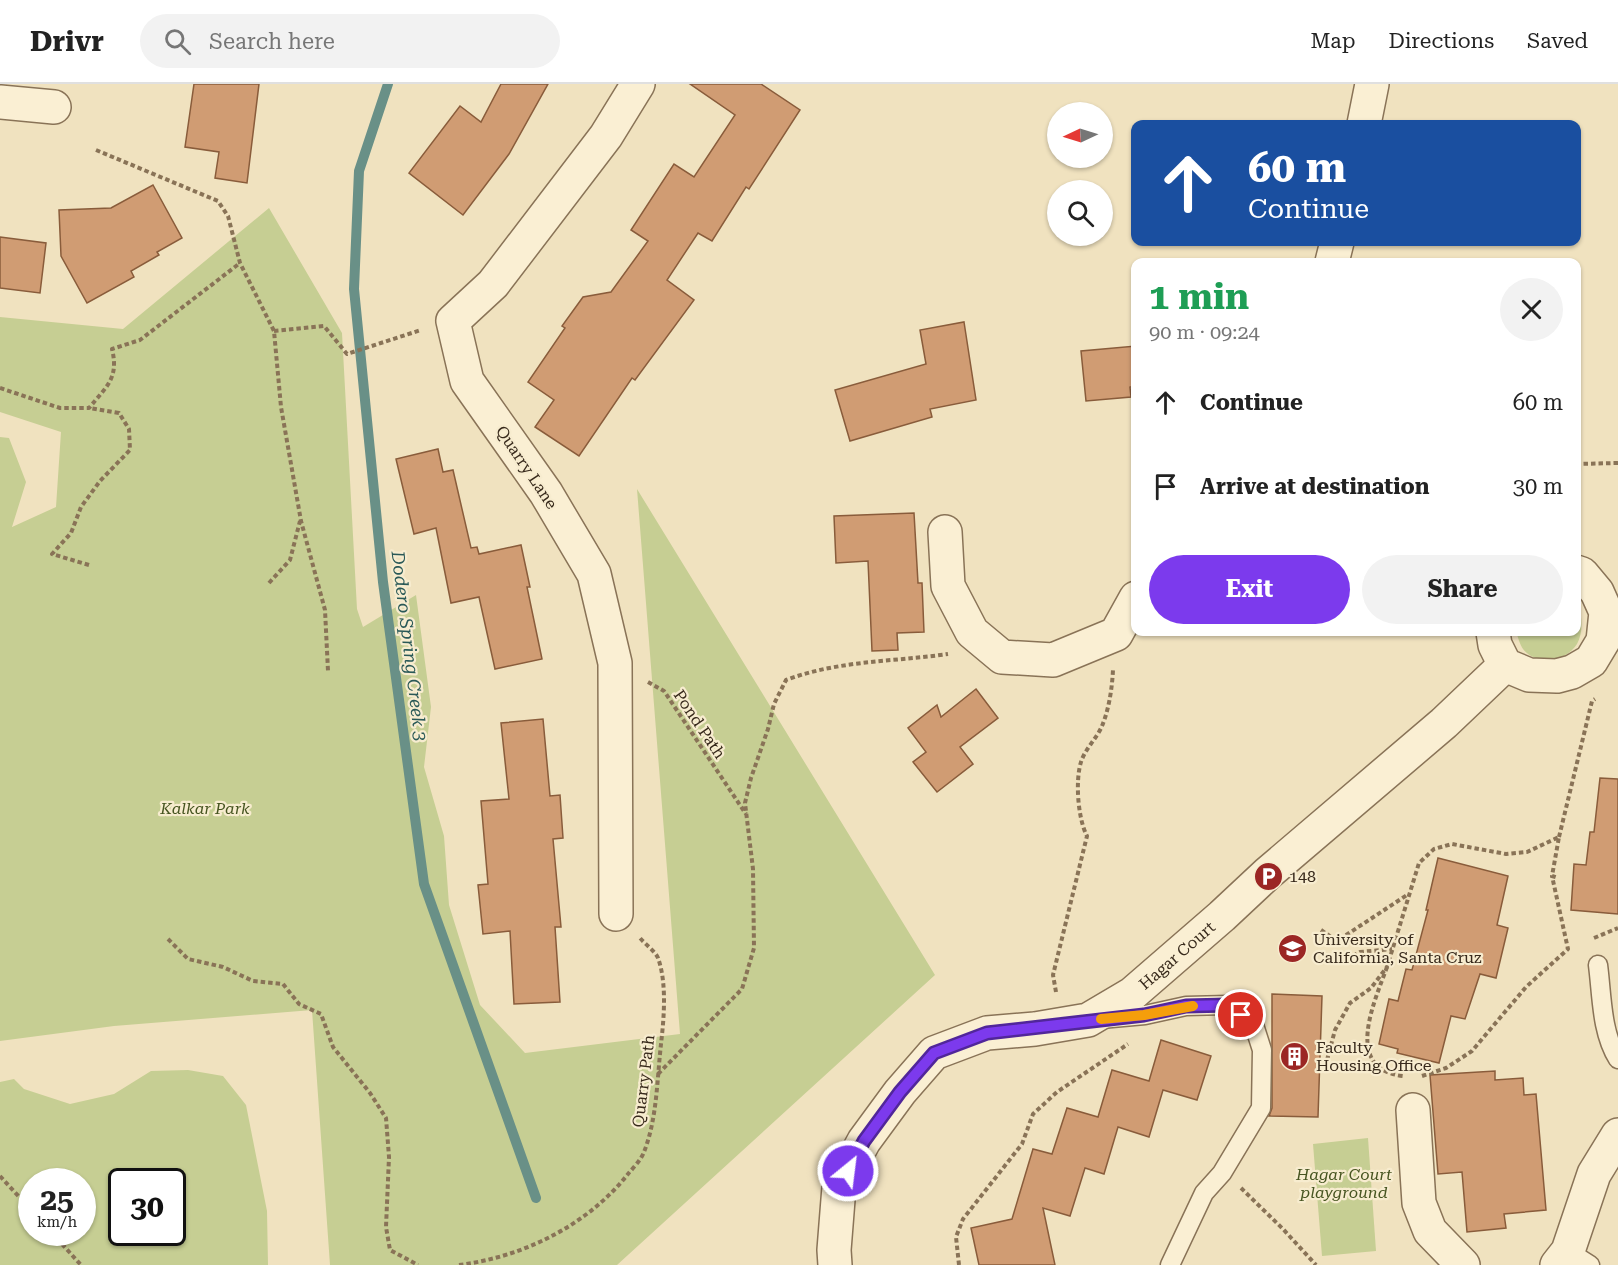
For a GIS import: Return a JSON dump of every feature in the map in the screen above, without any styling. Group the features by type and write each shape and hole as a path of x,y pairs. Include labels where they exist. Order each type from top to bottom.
{"street":[{"path":"453,321 493,284 606,136 638,84"},
{"path":"1365,120 1372,84"},
{"path":"0,102 54,107"},
{"name":"Quarry Lane","path":"453,321 467,381 546,493 594,574 615,663 616,914"},
{"path":"945,532 948,586 972,632 1002,657 1053,660 1116,634 1131,607"},
{"path":"1494,636 1495,645 1505,665 1529,675 1557,675 1572,672 1591,661 1603,641 1606,612 1597,592 1581,574"},
{"name":"Hagar Court","path":"835,1265 839,1187 870,1132 900,1092 934,1053 987,1033 1075,1022 1132,994 1268,873 1444,723 1505,665"},
{"path":"1413,1110 1419,1203 1430,1231 1463,1265"},
{"path":"1572,1260 1594,1174 1618,1135"}],"lane":[{"path":"1598,965 1603,1013 1612,1050 1618,1059"},
{"path":"1075,1022 1144,1015 1186,1006 1228,1005 1254,1025 1262,1050 1261,1108 1222,1173 1204,1193 1170,1265"}],"path":[{"path":"96,150 218,201 228,216 240,262 274,331 281,407 301,521 324,610 328,671"},
{"path":"89,408 110,383 116,365 112,349 140,340 240,262"},
{"path":"274,331 324,326 347,354 453,321"},
{"path":"0,388 60,408 89,408 119,413 129,429 130,450 108,472 81,507 71,533 52,554 89,565"},
{"path":"1581,464 1618,464"},
{"path":"269,583 290,560 301,521"},
{"path":"1075,1022 1053,975 1087,836 1083,829 1078,806 1081,762 1102,726 1112,689 1116,634"},
{"path":"658,1074 742,988 754,948 755,909 745,803 774,704 786,680 810,671 850,663 918,658"},
{"name":"Pond Path","path":"615,663 664,691 748,818"},
{"path":"1421,1077 1446,1068 1472,1051 1526,987 1568,950 1555,877 1559,837 1592,701 1600,693"},
{"path":"1410,1077 1379,1070 1369,1057 1368,1026 1419,863 1434,849 1452,844 1506,854 1527,852 1559,837"},
{"path":"1321,930 1337,941 1408,894"},
{"name":"Quarry Path","path":"459,1265 518,1251 558,1233 593,1211 621,1183 644,1154 653,1117 664,996 658,957 616,914"},
{"path":"168,939 188,959 223,967 253,981 283,984 299,1004 321,1014 333,1047 370,1093 386,1118 389,1157 386,1227 390,1250 418,1265"},
{"path":"1353,956 1360,952 1392,949"},
{"path":"1327,1060 1335,1030 1350,1003 1371,988 1387,967"},
{"path":"959,1265 956,1237 963,1219 1022,1144 1033,1114 1057,1092 1130,1043"},
{"path":"1222,1173 1238,1185 1283,1228 1316,1265"},
{"path":"0,1176 18,1196"},
{"path":"64,1246 81,1265"}],"green space":[{"name":"Kalkar Park","path":"269,208 342,333 357,609 363,627 416,595 431,707 424,767 444,836 449,905 480,1005 525,1053 680,1034 637,489 935,975 617,1265 330,1265 312,1010 114,1026 0,1041 0,437 9,438 26,482 12,527 56,507 61,432 0,412 0,317 123,329"},
{"path":"1517,636 1580,636 1572,650 1566,655 1551,660 1535,658 1523,649"},
{"path":"188,1070 223,1076 246,1105 267,1211 268,1265 0,1265 0,1082 14,1079 24,1089 70,1104 114,1094 151,1071"},
{"name":"Hagar Court playground","path":"1368,1138 1376,1251 1322,1256 1313,1144"}],"building":[{"path":"194,84 259,84 247,183 215,178 219,152 185,147"},
{"path":"501,84 548,84 509,154 463,215 409,173 460,106 481,122"},
{"path":"690,84 761,84 800,110 749,189 746,187 712,241 698,233 667,280 694,300 635,380 632,378 579,456 535,427 554,400 528,382 565,328 562,326 583,297 611,292 648,241 631,230 674,164 694,177 735,115"},
{"path":"153,185 182,238 157,252 159,255 131,271 134,277 87,303 61,256 59,210 111,208"},
{"path":"0,237 46,243 40,293 0,288"},
{"path":"964,322 976,400 930,409 932,417 850,441 835,390 926,364 920,330"},
{"path":"1131,346 1131,397 1086,401 1081,351"},
{"path":"438,449 443,472 453,470 471,548 477,547 479,554 521,545 542,659 495,669 479,597 451,603 436,528 414,534 396,459"},
{"path":"914,513 918,583 922,583 924,632 897,633 898,650 872,651 868,561 836,563 834,516"},
{"path":"976,689 998,718 960,747 973,764 937,792 913,762 926,752 908,728 937,705 941,717"},
{"path":"543,719 550,796 560,795 563,838 553,839 561,927 555,927 560,1002 514,1004 510,931 483,934 478,885 488,884 481,801 509,799 501,723"},
{"path":"1600,778 1618,779 1618,914 1571,910 1574,864 1586,865 1590,832 1594,832"},
{"path":"1438,858 1508,876 1497,925 1508,928 1496,978 1480,974 1465,1019 1451,1016 1439,1063 1397,1053 1398,1049 1379,1044 1389,999 1398,1001 1406,969 1412,970 1428,910 1426,910"},
{"name":"Faculty Housing Office","path":"1272,994 1322,996 1318,1117 1269,1116 1272,1108"},
{"path":"1161,1040 1211,1056 1197,1100 1163,1090 1149,1137 1118,1127 1104,1174 1085,1168 1070,1216 1043,1208 1055,1265 979,1265 971,1228 1012,1219 1033,1149 1052,1154 1067,1108 1098,1117 1112,1070 1149,1081"},
{"path":"1495,1071 1495,1080 1523,1078 1524,1095 1536,1094 1546,1210 1504,1214 1506,1228 1467,1232 1462,1172 1438,1174 1430,1075"}],"waterway":[{"name":"Dodero Spring Creek 3","path":"388,84 359,171 354,289 383,582 424,884 536,1198"}],"slow traffic":[{"path":"1101,1019 1144,1015 1193,1006"}],"place":[{"name":"148","path":"1268,876"},
{"name":"University of California, Santa Cruz","path":"1292,948"},
{"name":"Faculty Housing Office","path":"1295,1056"}],"route":[{"path":"848,1171 864,1141 900,1092 934,1053 987,1033 1144,1015 1186,1006 1228,1005 1241,1015"}]}
